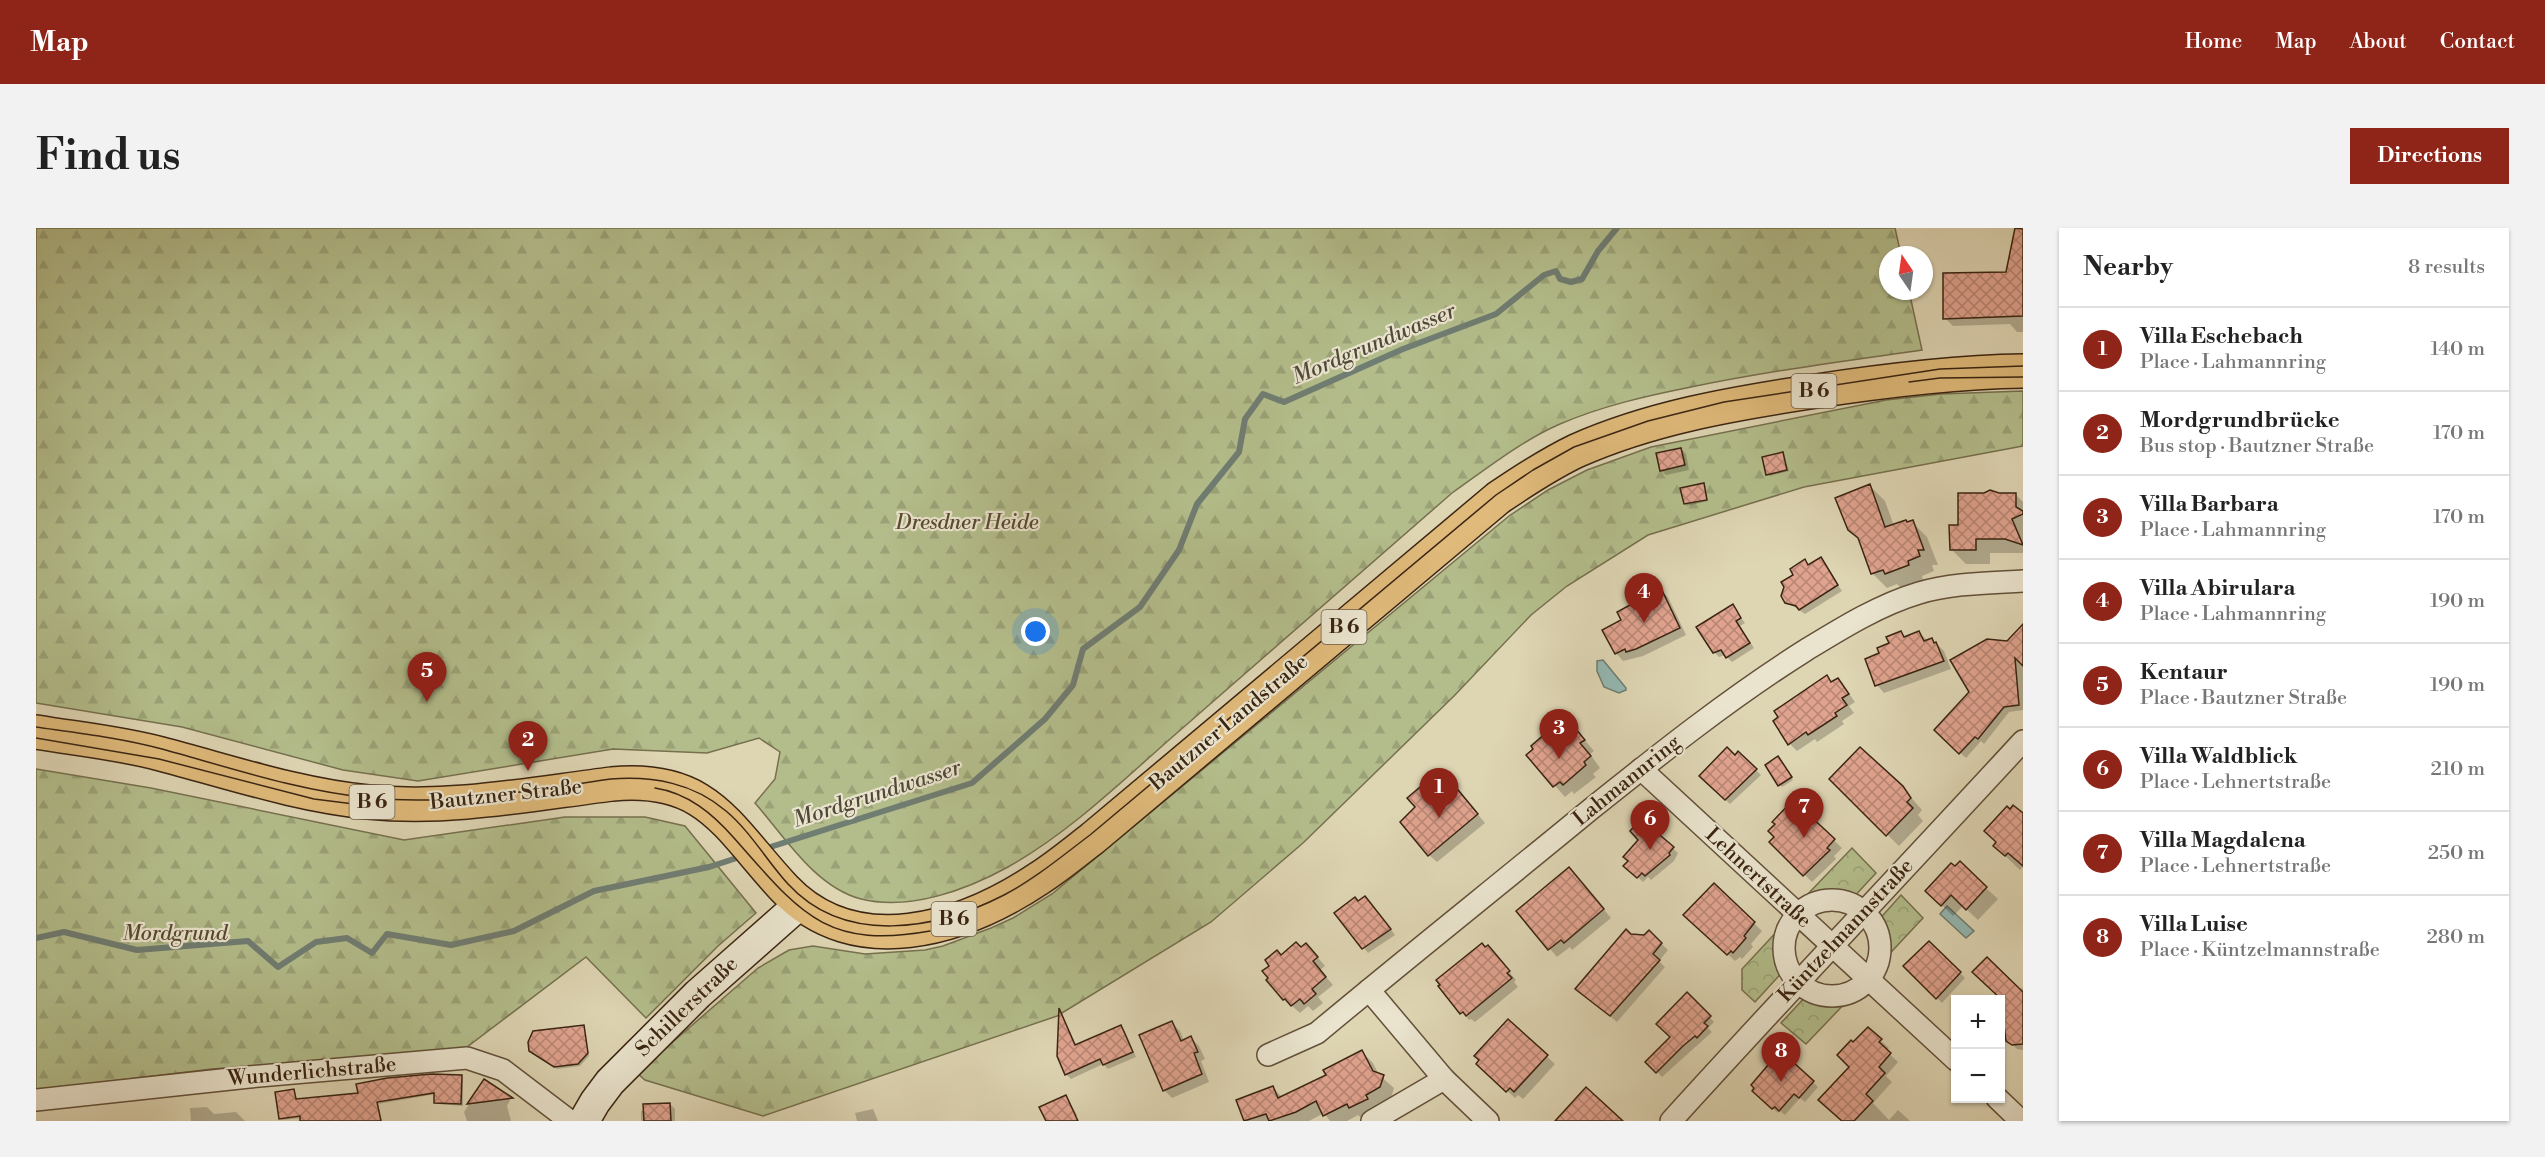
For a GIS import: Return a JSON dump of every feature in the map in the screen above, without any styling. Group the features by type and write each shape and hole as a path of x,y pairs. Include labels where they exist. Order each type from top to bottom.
{"main road":[{"name":"Bautzner Landstraße","path":"793,896 841,926 871,932 899,932 964,917 1005,899 1039,879 1092,838 1498,498 1534,474 1575,452 1648,425 1725,406 1883,381 1938,375 2023,371"},
{"name":"Bautzner Straße","path":"36,732 160,753 293,790 368,802 457,804 635,782 677,789 698,798 722,816 793,896"}],"street":[{"name":"Lahmannring","path":"1268,1055 1317,1033 1708,715 1775,669 1850,623 1880,608 1921,593 1969,585 2023,581"},
{"name":"Küntzelmannstraße","path":"1671,1121 1797,982 2023,741"},
{"name":"Lehnertstraße","path":"1641,769 1951,1055"},
{"name":"Schillerstraße","path":"584,1121 610,1082 793,896"},
{"path":"1830,900 1843,901 1864,913 1875,928 1880,945 1877,963 1868,979 1849,992 1826,995 1810,991 1797,982 1784,956 1784,941 1788,928 1797,915 1818,902 1830,900"},
{"path":"1369,990 1444,1079 1488,1121"},
{"name":"Wunderlichstraße","path":"36,1100 249,1077 467,1058 503,1070 570,1121"},
{"path":"1372,1121 1444,1079"},
{"path":"2002,1103 2021,1121"}],"green space":[{"name":"Dresdner Heide","path":"36,228 1895,228 1899,246 1879,246 1879,300 1911,300 1922,350 1778,371 1674,390 1608,407 1560,424 1531,439 1452,493 1100,801 1056,836 992,875 956,890 918,900 880,902 844,893 829,884 802,859 755,803 775,779 780,752 759,738 707,753 613,749 418,781 343,770 182,727 36,703"},
{"path":"2023,391 2023,446 1804,487 1648,535 1567,586 1531,615 1454,696 1303,843 1211,922 1057,1016 763,1116 645,1080 637,1073 758,968 789,950 813,946 865,954 925,950 943,946 991,928 1013,918 1052,894 1509,516 1548,490 1587,470 1651,447 1886,400 1941,394"},
{"name":"Mordgrund","path":"36,769 151,788 404,840 565,817 645,817 685,826 756,913 718,946 646,1018 586,957 463,1050 212,1069 36,1090"},
{"path":"1852,848 1876,873 1851,900 1828,896 1811,900 1806,896"},
{"path":"1901,895 1923,918 1881,963 1883,949 1876,923"},
{"path":"1782,926 1781,956 1786,968 1755,1002 1742,990 1742,969"},
{"path":"1808,994 1819,999 1852,996 1806,1044 1781,1023"}],"water":[{"path":"1603,660 1626,690 1619,693 1604,687 1597,671 1597,661"},
{"path":"1947,906 1974,931 1966,938 1940,914"}],"building":[{"path":"2015,228 2023,229 2023,316 1943,319 1943,273 2006,272"},
{"path":"1681,448 1685,465 1660,471 1656,453"},
{"path":"1783,452 1787,470 1766,475 1762,457"},
{"path":"1704,483 1707,500 1684,504 1680,488"},
{"path":"1870,484 1885,527 1913,520 1924,550 1918,550 1920,556 1908,561 1909,565 1885,574 1883,570 1871,574 1858,538 1848,530 1835,498"},
{"path":"1990,490 1999,493 2016,493 2016,507 2023,511 2023,514 2012,519 2023,545 2005,539 1976,539 1976,550 1950,550 1949,525 1958,525 1958,493 1984,493"},
{"path":"1821,557 1838,585 1799,610 1796,606 1785,603 1781,596 1784,587 1781,582 1793,575 1790,569 1805,559 1808,565"},
{"path":"1661,588 1680,628 1636,649 1626,652 1625,649 1615,654 1602,630 1621,620 1617,612"},
{"path":"1733,604 1741,618 1736,621 1750,643 1726,658 1721,650 1713,653 1696,627"},
{"path":"2023,624 2023,666 2015,658 2019,705 2004,707 1978,739 1975,737 1959,754 1934,730 1969,692 1950,660 1987,639 2007,641"},
{"path":"1901,631 1904,637 1919,631 1924,641 1932,638 1944,661 1875,686 1865,659 1879,653 1877,648 1889,643 1886,637"},
{"path":"1827,675 1831,682 1838,678 1849,694 1842,698 1847,705 1835,713 1837,716 1808,735 1806,732 1788,745 1773,721 1778,717 1774,711"},
{"path":"1564,723 1567,728 1572,724 1585,740 1580,743 1591,756 1584,762 1586,765 1563,785 1560,782 1553,787 1526,755 1533,749 1531,746 1554,726 1557,729"},
{"path":"1727,747 1735,755 1738,751 1757,769 1725,800 1699,776"},
{"path":"1860,747 1903,786 1911,798 1907,802 1913,808 1886,836 1829,779"},
{"path":"1778,756 1792,777 1778,786 1765,765"},
{"path":"1449,779 1478,814 1428,856 1400,822 1415,807 1407,798 1426,782 1434,791"},
{"path":"1793,800 1835,839 1827,848 1830,850 1803,876 1769,842 1774,837 1768,831 1775,824 1772,822"},
{"path":"2013,805 2023,813 2023,866 2008,853 2005,856 1993,846 1996,842 1984,831 2007,806 2010,809"},
{"path":"1641,819 1674,847 1670,855 1645,876 1642,873 1637,878 1623,866 1628,861 1623,857 1638,840 1630,831"},
{"path":"1960,861 1987,887 1966,910 1951,895 1941,906 1925,891 1951,863 1955,866"},
{"path":"1569,867 1604,909 1564,943 1561,940 1548,950 1516,911"},
{"path":"1714,883 1755,922 1744,936 1746,938 1733,953 1731,951 1727,955 1683,915"},
{"path":"1365,896 1391,929 1362,949 1334,913 1355,897 1358,901"},
{"path":"1626,929 1631,934 1644,935 1649,930 1662,943 1653,954 1660,960 1610,1016 1575,989"},
{"path":"1929,941 1961,972 1936,999 1903,966"},
{"path":"1296,942 1301,947 1306,943 1318,957 1313,961 1326,977 1312,989 1316,994 1304,1004 1300,999 1291,1006 1266,980 1268,978 1262,971 1269,966 1265,960 1277,950 1281,955"},
{"path":"1482,943 1485,947 1488,945 1510,971 1507,973 1512,978 1466,1016 1463,1012 1460,1014 1438,986 1440,985 1436,980"},
{"path":"1987,957 2023,992 2023,1044 2012,1045 2006,1041 2005,995 1997,995 1972,972"},
{"path":"1687,992 1711,1016 1704,1023 1708,1026 1697,1038 1695,1036 1683,1046 1656,1073 1645,1062 1670,1037 1656,1024"},
{"path":"1059,1008 1075,1045 1121,1025 1133,1052 1103,1065 1100,1059 1065,1075 1057,1056"},
{"path":"1508,1019 1548,1055 1514,1092 1510,1088 1506,1092 1476,1064 1479,1060 1474,1056"},
{"path":"1172,1021 1181,1041 1191,1036 1198,1052 1194,1053 1202,1074 1163,1091 1139,1035"},
{"path":"584,1025 588,1053 578,1064 554,1067 529,1051 528,1042 533,1031"},
{"path":"1868,1027 1882,1039 1879,1042 1891,1053 1879,1067 1885,1073 1866,1094 1873,1101 1854,1121 1842,1121 1818,1100 1849,1067 1837,1055"},
{"path":"1362,1050 1373,1071 1384,1075 1380,1087 1366,1095 1368,1099 1349,1108 1347,1104 1323,1116 1316,1101 1296,1112 1269,1121 1266,1114 1244,1121 1236,1100 1273,1086 1278,1098 1326,1075 1323,1070"},
{"path":"1783,1053 1814,1081 1799,1098 1794,1094 1779,1111 1775,1107 1772,1109 1752,1091 1754,1088 1751,1085 1768,1065"},
{"path":"431,1074 462,1075 461,1104 434,1103 434,1093 377,1102 381,1121 300,1121 300,1116 279,1119 275,1092 294,1089 296,1099 358,1093 356,1084 387,1078"},
{"path":"484,1079 513,1098 467,1104"},
{"path":"1586,1087 1623,1121 1555,1121"},
{"path":"1066,1095 1078,1121 1046,1121 1039,1107"},
{"path":"670,1103 671,1121 644,1121 643,1104"}],"waterway":[{"name":"Mordgrundwasser","path":"764,849 972,783 1045,719 1073,685 1083,649 1140,607 1179,550 1197,504 1239,452 1245,419 1263,394 1284,402 1403,349 1496,314 1544,275 1556,271 1560,279 1571,282 1582,279 1598,251 1617,228"},
{"name":"Mordgrundwasser","path":"36,938 64,932 137,950 248,941 278,967 316,942 347,938 372,953 387,934 451,945 514,931 594,891 709,867 743,856"}],"tram line":[{"path":"36,727 131,742 291,784 371,798 401,800 461,798 627,778 672,783 700,794 726,811 743,828 788,884 811,904 836,917 863,924 892,926 921,923 950,917 978,907 1015,889 1048,867 1090,835 1496,495 1533,470 1574,447 1648,421 1724,402 1940,369 2023,366"},
{"path":"1909,382 1940,378 2023,377"},
{"path":"36,738 159,759 314,799 354,804"},
{"path":"655,788 689,800 708,813 726,829 777,886 797,905 817,919 839,929 864,935 894,935 930,931"}],"place":[{"name":"Villa Abirulara","path":"1644,623"},
{"name":"Kentaur","path":"427,702"},
{"name":"Villa Barbara","path":"1559,759"},
{"name":"Mordgrundbrücke","path":"528,771"},
{"name":"Villa Eschebach","path":"1439,818"},
{"name":"Villa Magdalena","path":"1804,838"},
{"name":"Villa Waldblick","path":"1650,850"},
{"name":"Villa Luise","path":"1781,1082"}]}
